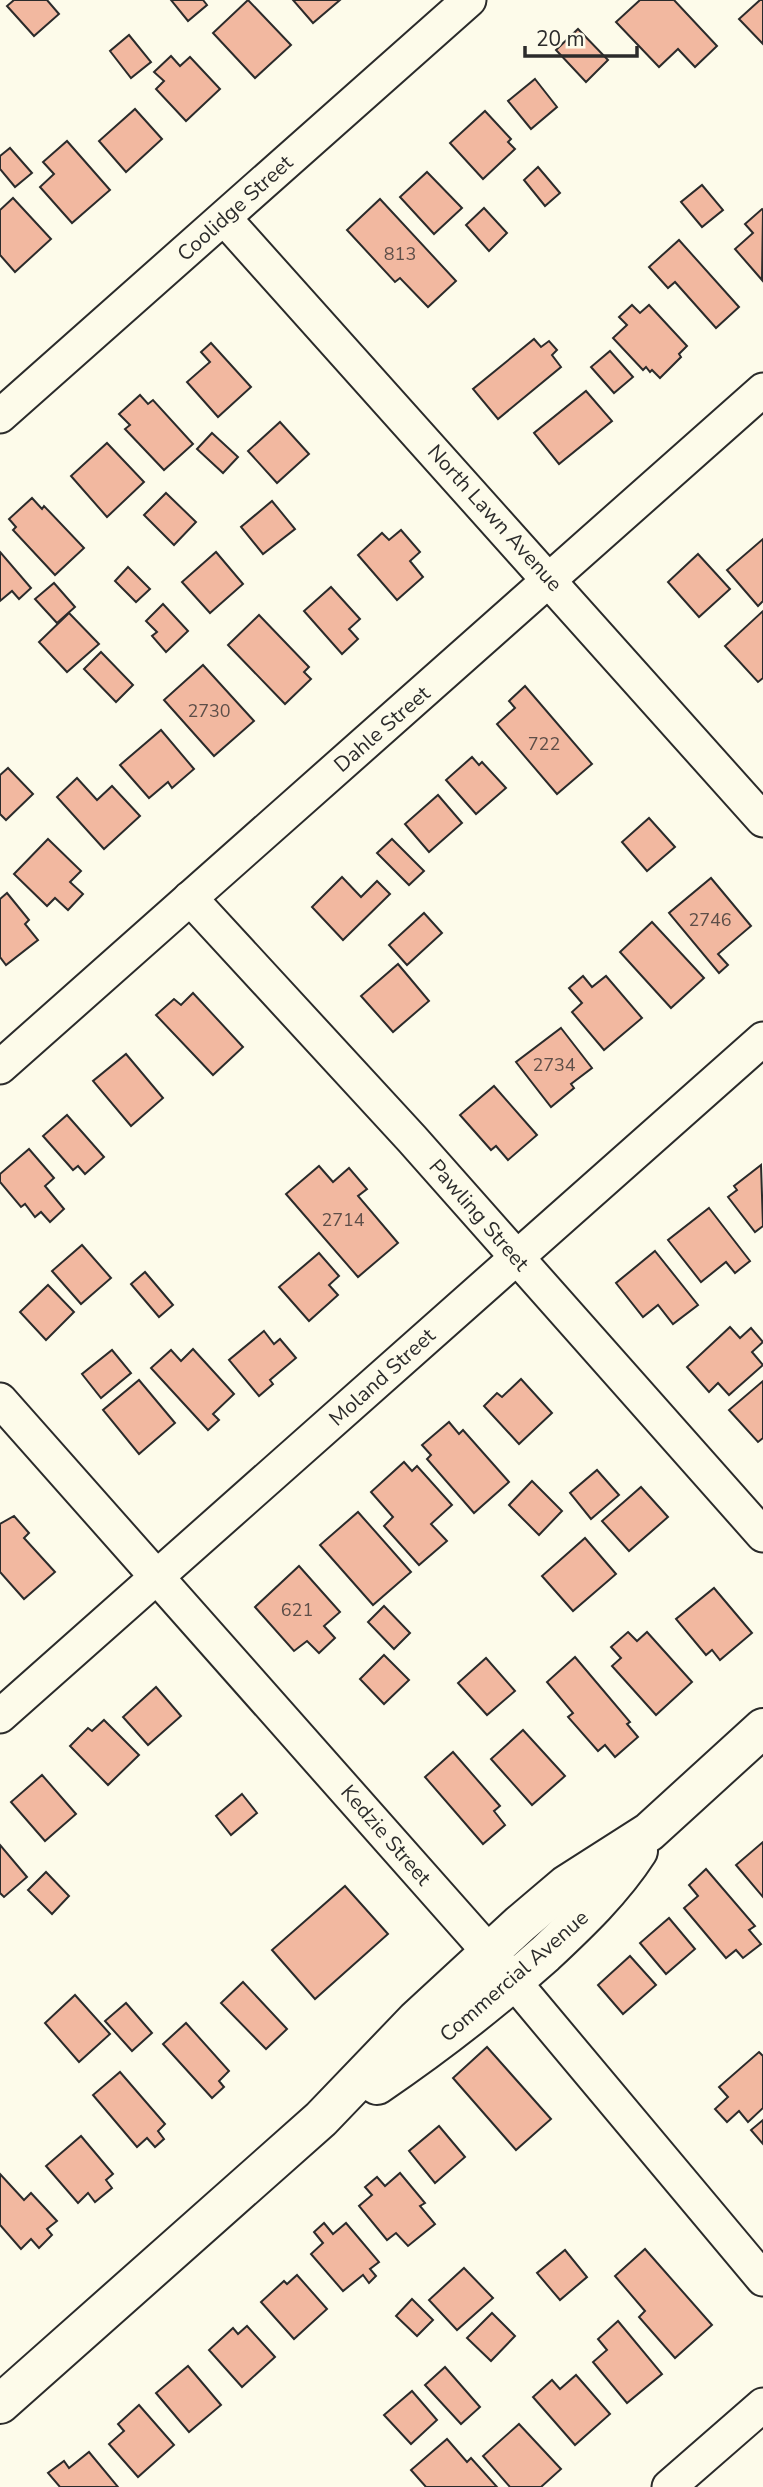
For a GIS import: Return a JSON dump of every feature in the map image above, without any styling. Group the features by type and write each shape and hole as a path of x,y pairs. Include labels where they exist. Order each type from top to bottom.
{"street":[{"name":"Coolidge Street","path":"0,416 469,0"},
{"name":"North Lawn Avenue","path":"224,218 551,580 763,820"},
{"name":"Dahle Street","path":"0,1068 763,390"},
{"name":"Pawling Street","path":"190,898 412,1139 763,1535"},
{"name":"Moland Street","path":"0,1716 763,1040"},
{"name":"Kedzie Street","path":"0,1400 488,1952 763,2279"},
{"name":"Commercial Avenue","path":"0,2404 321,2119 416,2021 488,1952 566,1885 649,1832 763,1728"},
{"name":"Commercial Avenue","path":"321,2119 438,2043 514,1982 593,1906 627,1867 649,1832"},
{"path":"669,2487 763,2405"}],"building":[{"path":"14,0 47,0 59,14 34,36 7,6"},
{"path":"171,0 203,0 207,5 188,21"},
{"path":"248,0 291,45 255,78 213,33"},
{"path":"293,0 340,0 313,23"},
{"path":"640,0 674,0 717,46 695,67 678,49 659,67 616,22"},
{"path":"763,0 763,44 739,19"},
{"path":"578,29 608,60 586,82 556,50"},
{"path":"129,35 151,62 131,78 110,51"},
{"path":"171,56 180,66 190,57 220,89 186,121 156,89 164,81 154,72"},
{"path":"535,79 557,107 531,129 508,101"},
{"path":"135,109 162,139 126,172 99,141"},
{"path":"485,111 511,139 508,142 515,149 483,179 450,143"},
{"path":"67,141 110,190 72,223 40,187 54,174 43,162"},
{"path":"10,148 32,173 15,187 0,169 0,156"},
{"path":"538,167 560,193 545,206 524,180"},
{"path":"427,172 462,208 434,234 400,197"},
{"path":"702,185 723,210 702,227 681,202"},
{"path":"13,198 51,239 15,272 0,255 0,210"},
{"path":"380,199 456,281 428,307 400,278 395,282 347,230"},
{"path":"484,208 507,233 489,251 466,225"},
{"path":"762,209 762,280 735,249 753,233 745,224"},
{"path":"679,240 739,307 716,328 675,282 668,288 649,267"},
{"path":"632,305 640,313 649,305 687,346 679,354 681,357 660,378 646,367 643,370 613,338 627,325 619,317"},
{"path":"534,339 541,347 549,341 557,350 552,355 561,367 498,419 473,389"},
{"path":"211,343 251,387 218,417 187,382 210,362 201,352"},
{"path":"610,351 633,377 614,393 591,367"},
{"path":"586,391 612,421 559,464 534,433"},
{"path":"140,395 148,404 153,400 193,444 164,470 125,429 130,425 119,414"},
{"path":"280,422 309,454 277,483 248,451"},
{"path":"212,433 238,457 223,473 197,449"},
{"path":"107,443 144,482 107,517 71,476"},
{"path":"166,493 196,522 174,545 144,515"},
{"path":"32,498 42,509 44,506 84,548 55,575 13,530 16,527 9,519"},
{"path":"272,501 295,529 263,554 241,527"},
{"path":"401,530 420,552 410,561 423,577 397,600 358,555 382,533 389,540"},
{"path":"763,539 763,601 758,606 727,570"},
{"path":"0,552 31,588 19,599 12,591 0,601"},
{"path":"216,552 243,584 210,613 182,582"},
{"path":"698,554 730,589 699,617 668,582"},
{"path":"128,567 150,589 136,602 115,581"},
{"path":"54,583 75,607 57,623 35,599"},
{"path":"331,587 360,619 349,629 358,639 342,654 304,611"},
{"path":"163,604 188,631 166,652 152,636 157,632 146,621"},
{"path":"763,611 763,678 758,682 725,646"},
{"path":"69,613 99,644 67,672 39,642"},
{"path":"259,615 309,667 304,672 311,679 285,704 228,645"},
{"path":"101,652 133,685 116,702 84,669"},
{"path":"203,665 254,721 214,756 164,700"},
{"path":"525,686 592,764 557,794 497,724 515,708 509,701"},
{"path":"161,730 194,769 172,788 168,782 149,798 120,765"},
{"path":"472,757 479,765 482,762 506,788 476,814 446,780"},
{"path":"8,768 33,794 6,820 0,814 0,775"},
{"path":"77,778 97,800 112,786 140,816 104,849 57,797"},
{"path":"438,795 462,823 429,852 405,824"},
{"path":"649,818 675,847 647,871 622,842"},
{"path":"48,839 81,871 70,882 83,894 68,910 55,898 47,906 14,874"},
{"path":"392,839 424,871 409,885 377,853"},
{"path":"342,877 361,897 377,881 390,894 343,940 312,907"},
{"path":"711,878 751,926 718,954 728,965 719,973 669,913"},
{"path":"7,893 29,920 25,924 38,940 6,965 0,957 0,899"},
{"path":"424,913 442,933 407,965 389,945"},
{"path":"652,922 704,978 671,1008 620,952"},
{"path":"398,964 429,1001 393,1032 361,996"},
{"path":"583,976 592,987 606,976 642,1018 604,1050 572,1012 582,1003 569,988"},
{"path":"193,993 243,1047 213,1075 156,1015 174,999 181,1005"},
{"path":"561,1028 592,1068 571,1084 574,1088 551,1107 516,1062"},
{"path":"126,1054 163,1098 131,1126 93,1081"},
{"path":"494,1086 537,1135 508,1160 496,1146 491,1150 460,1115"},
{"path":"67,1115 104,1157 85,1174 78,1166 73,1170 43,1136"},
{"path":"29,1149 54,1178 45,1186 64,1209 50,1222 41,1212 35,1217 25,1204 21,1207 0,1182 0,1174"},
{"path":"761,1165 763,1226 755,1232 728,1197 737,1190 734,1186"},
{"path":"319,1166 333,1182 349,1168 367,1189 358,1196 398,1243 358,1277 286,1194"},
{"path":"709,1208 750,1261 735,1273 726,1262 701,1282 668,1240"},
{"path":"82,1245 111,1278 81,1304 52,1271"},
{"path":"655,1251 698,1305 673,1324 658,1305 643,1317 616,1283"},
{"path":"319,1253 339,1276 329,1285 338,1295 309,1321 279,1287"},
{"path":"145,1272 173,1305 159,1317 131,1284"},
{"path":"48,1285 74,1312 46,1340 20,1312"},
{"path":"730,1327 740,1338 751,1328 763,1342 752,1352 763,1365 729,1395 718,1383 709,1392 687,1367"},
{"path":"264,1331 274,1344 280,1339 296,1358 270,1380 273,1384 259,1396 229,1360"},
{"path":"193,1349 234,1394 213,1414 219,1420 208,1430 151,1368 171,1350 181,1361"},
{"path":"112,1350 131,1373 101,1398 82,1374"},
{"path":"521,1379 552,1413 519,1444 484,1406 497,1393 502,1397"},
{"path":"139,1380 175,1423 139,1454 103,1410"},
{"path":"763,1381 763,1438 758,1442 729,1410"},
{"path":"449,1422 459,1434 463,1430 509,1482 474,1513 427,1459 431,1455 422,1445"},
{"path":"404,1462 412,1471 417,1466 452,1505 431,1524 447,1541 419,1565 384,1526 393,1517 371,1492"},
{"path":"597,1470 619,1495 591,1519 570,1493"},
{"path":"532,1481 562,1511 539,1535 509,1505"},
{"path":"641,1487 668,1517 629,1551 602,1521"},
{"path":"358,1512 411,1572 373,1605 320,1545"},
{"path":"14,1516 29,1533 24,1538 55,1572 24,1599 0,1572 0,1524"},
{"path":"585,1538 616,1574 573,1611 542,1576"},
{"path":"299,1566 340,1612 324,1626 335,1638 319,1653 307,1641 294,1651 255,1607"},
{"path":"714,1588 752,1633 720,1660 712,1650 706,1655 676,1619"},
{"path":"384,1606 410,1633 394,1649 368,1622"},
{"path":"628,1632 637,1641 647,1632 692,1682 656,1715 612,1666 621,1658 611,1647"},
{"path":"384,1655 409,1680 384,1704 360,1679"},
{"path":"575,1657 630,1722 627,1724 638,1737 615,1757 605,1745 598,1751 568,1717 573,1713 547,1682"},
{"path":"486,1658 515,1691 487,1715 458,1683"},
{"path":"156,1687 181,1716 148,1745 123,1717"},
{"path":"104,1720 139,1755 108,1785 70,1746 88,1728 92,1731"},
{"path":"523,1730 565,1776 532,1805 491,1759"},
{"path":"453,1752 500,1806 494,1811 505,1825 483,1844 425,1777"},
{"path":"42,1775 76,1814 45,1841 11,1802"},
{"path":"242,1794 257,1813 231,1835 216,1816"},
{"path":"763,1842 763,1897 736,1865"},
{"path":"0,1845 27,1877 4,1897 0,1893"},
{"path":"706,1869 755,1926 749,1930 761,1944 743,1958 736,1950 726,1958 684,1908 698,1896 689,1885"},
{"path":"46,1872 69,1896 52,1914 28,1890"},
{"path":"345,1886 388,1934 315,1999 272,1950"},
{"path":"669,1918 695,1949 666,1974 640,1943"},
{"path":"630,1956 656,1985 623,2014 598,1985"},
{"path":"243,1982 287,2029 266,2049 221,2003"},
{"path":"75,1995 110,2034 79,2062 45,2023"},
{"path":"126,2003 152,2033 132,2051 105,2021"},
{"path":"186,2023 229,2071 219,2081 224,2087 212,2098 163,2044"},
{"path":"487,2047 551,2119 516,2150 453,2078"},
{"path":"759,2052 763,2056 763,2108 748,2122 739,2111 727,2122 715,2109 728,2097 719,2087"},
{"path":"120,2072 165,2124 158,2131 164,2139 155,2147 147,2138 137,2147 93,2095"},
{"path":"763,2120 763,2144 751,2130"},
{"path":"439,2126 465,2157 435,2183 409,2151"},
{"path":"81,2136 113,2174 106,2180 112,2188 95,2202 88,2193 78,2203 46,2166"},
{"path":"400,2173 425,2203 420,2206 435,2224 408,2246 396,2233 387,2240 359,2206 372,2195 365,2187 377,2177 385,2186"},
{"path":"0,2174 24,2200 31,2193 57,2221 47,2229 52,2235 39,2248 31,2239 21,2249 0,2225"},
{"path":"324,2223 333,2234 346,2223 379,2262 370,2269 376,2276 369,2283 363,2275 343,2291 311,2254 323,2243 314,2232"},
{"path":"645,2249 712,2325 675,2358 639,2317 645,2311 615,2276"},
{"path":"565,2250 587,2277 560,2300 537,2273"},
{"path":"464,2268 493,2298 457,2330 429,2300"},
{"path":"297,2275 327,2309 294,2339 261,2302 284,2281 287,2284"},
{"path":"412,2299 433,2320 417,2336 396,2316"},
{"path":"492,2313 515,2336 491,2361 467,2338"},
{"path":"618,2321 662,2374 627,2403 593,2362 607,2350 598,2339"},
{"path":"247,2326 275,2357 242,2387 209,2350 233,2328 238,2334"},
{"path":"188,2366 221,2405 189,2432 156,2393"},
{"path":"445,2367 480,2407 461,2424 425,2385"},
{"path":"576,2375 610,2414 575,2445 533,2397 552,2380 560,2389"},
{"path":"412,2391 437,2420 411,2444 384,2415"},
{"path":"139,2405 174,2445 138,2477 109,2444 124,2431 118,2424"},
{"path":"519,2424 561,2469 541,2487 510,2487 483,2456"},
{"path":"447,2439 467,2462 471,2458 497,2487 426,2487 411,2470"},
{"path":"89,2452 118,2487 60,2487 48,2473 64,2461 69,2468"}]}
